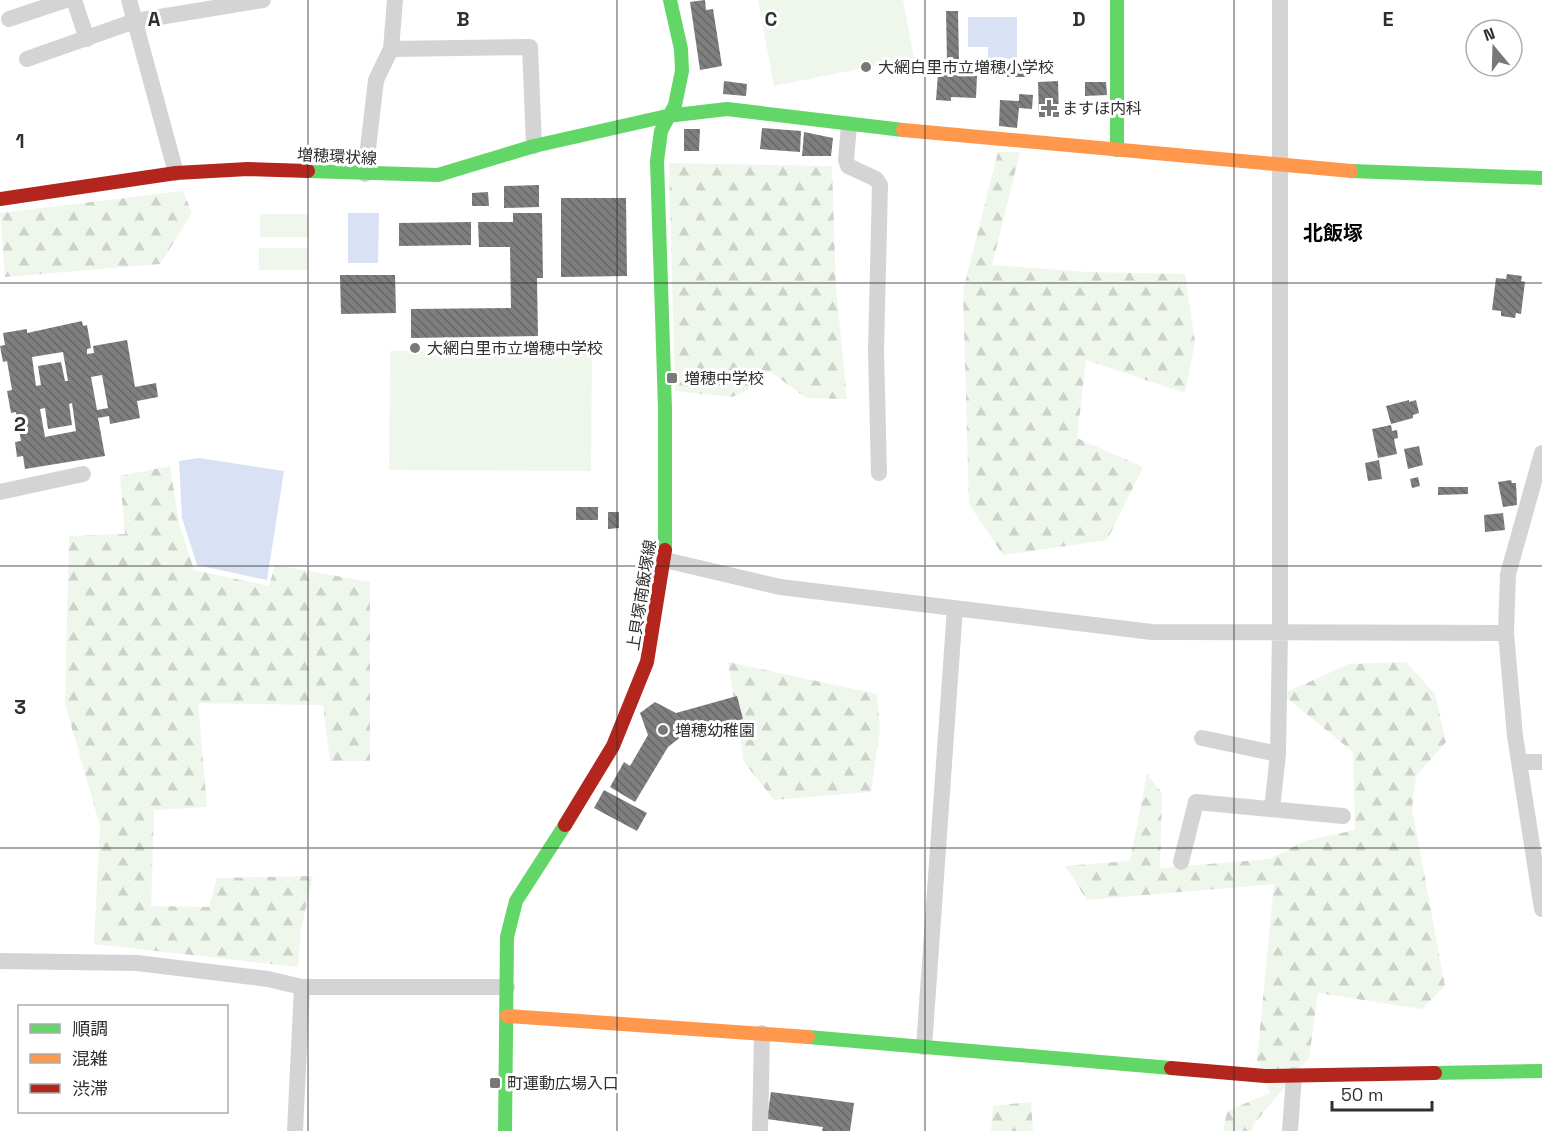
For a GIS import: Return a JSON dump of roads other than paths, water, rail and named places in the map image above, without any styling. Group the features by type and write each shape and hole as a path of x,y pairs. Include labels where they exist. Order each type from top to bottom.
{"street":[{"path":"9,19 66,0"},
{"path":"74,0 87,39"},
{"path":"129,0 176,174"},
{"path":"27,59 135,21 232,3 262,0"},
{"path":"365,174 376,80 391,49 395,0"},
{"name":"上貝塚南飯塚線","path":"505,1131 507,937 516,901 613,746 629,710 647,662 665,560 665,408 656,201 657,160 661,131 675,105 682,71 681,49 670,0"},
{"path":"1117,0 1117,150"},
{"path":"1272,809 1278,754 1280,634 1280,0"},
{"path":"391,49 530,47 534,146"},
{"name":"増穂環状線","path":"0,199 176,174 248,169 438,175 534,146 668,116 727,109 759,111 849,125 1280,165 1396,174 1542,178"},
{"path":"849,125 846,160 848,166 876,179 880,185 876,351 879,473"},
{"path":"1542,453 1508,574 1506,633 1519,762 1542,909"},
{"path":"0,492 83,474"},
{"path":"665,560 780,587 1152,632 1506,633"},
{"path":"924,1047 955,608"},
{"path":"1202,738 1278,754"},
{"path":"1519,762 1542,762"},
{"path":"1181,862 1196,802 1343,816"},
{"path":"0,961 137,963 268,979 302,987 507,987"},
{"path":"295,1131 302,987"},
{"path":"507,1016 762,1033 1265,1076 1542,1071"},
{"path":"760,1131 762,1033"},
{"path":"1290,1131 1294,1076"}],"water":[{"path":"968,17 1017,17 1017,59 988,59 988,47 968,47"},
{"path":"348,213 379,213 378,263 348,263"},
{"path":"199,458 284,471 267,580 197,565 182,518 179,461"}],"place":[{"name":"大網白里市立増穂小学校","path":"866,67"},
{"name":"ますほ内科","path":"1049,108"},
{"name":"大網白里市立増穂中学校","path":"415,348"},
{"name":"増穂中学校","path":"672,378"},
{"name":"増穂幼稚園","path":"663,730"},
{"name":"町運動広場入口","path":"495,1083"}],"district":[{"name":"北飯塚","path":"1333,233"}]}
